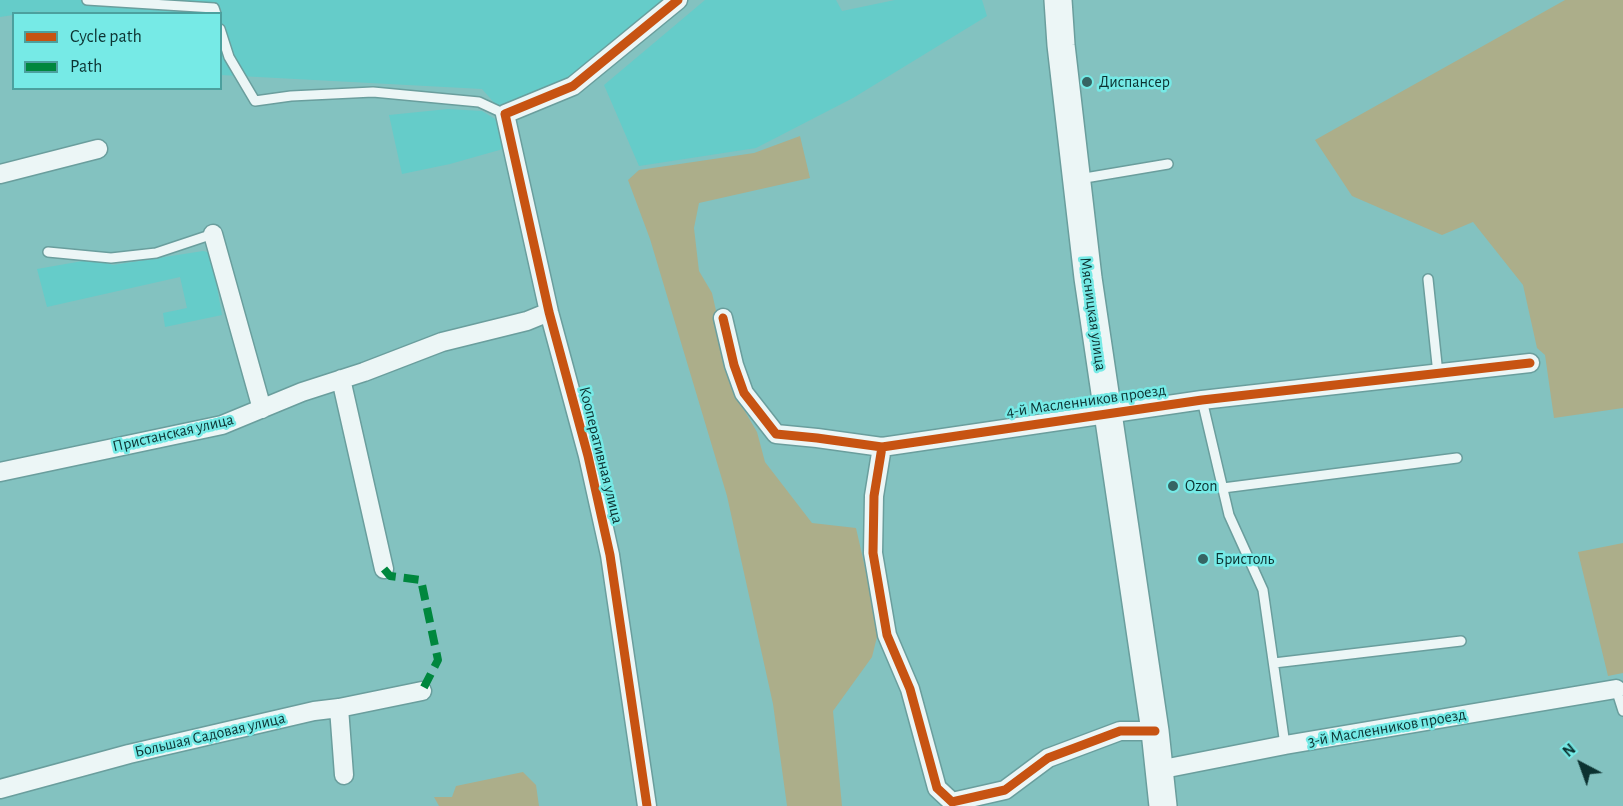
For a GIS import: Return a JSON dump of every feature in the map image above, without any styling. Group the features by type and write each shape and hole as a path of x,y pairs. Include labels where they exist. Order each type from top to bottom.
{"main road":[{"name":"Мясницкая улица","path":"1058,0 1060,45 1076,179 1107,413 1155,731 1163,806"}],"street":[{"path":"505,114 573,86 678,0"},
{"name":"Кооперативная улица","path":"505,114 549,312 588,456 610,555 647,806"},
{"path":"0,174 98,149"},
{"path":"213,234 262,409"},
{"name":"Пристанская улица","path":"0,472 222,425 302,392 442,342 527,321 549,312"},
{"name":"4-й Масленников проезд","path":"723,318 734,365 744,393 776,434 882,447 1203,400 1530,363"},
{"path":"341,379 384,569"},
{"path":"882,447 874,496 873,553 887,635 910,689 937,788 954,804 1005,790 1048,758 1120,731 1155,731"},
{"name":"3-й Масленников проезд","path":"1158,770 1285,745 1616,689"},
{"name":"Большая Садовая улица","path":"0,789 129,754 314,711 422,691"},
{"path":"339,708 344,775"}],"lane":[{"path":"87,0 214,8 215,12"},
{"path":"222,35 229,57 255,101 291,96 373,92 479,102 505,114"},
{"path":"1076,179 1168,164"},
{"path":"48,252 111,258 156,253 213,234"},
{"path":"1428,279 1438,374"},
{"path":"1203,400 1229,515 1263,590 1285,745"},
{"path":"1223,488 1456,458"},
{"path":"1274,663 1461,641"},
{"path":"1616,689 1623,711"}],"shaded area":[{"path":"0,0 667,0 571,83 497,106 482,89 222,75 222,12 40,11 12,12 12,15 0,17"},
{"path":"705,0 836,0 842,11 895,0 982,0 987,16 853,98 756,148 639,166 604,85"},
{"path":"448,109 482,111 495,119 502,134 503,149 450,164 402,174 389,115"},
{"path":"203,251 211,253 222,315 165,327 163,313 187,308 180,277 47,307 37,269 94,259 113,265"}],"green space":[{"path":"1565,0 1623,0 1623,408 1554,418 1545,355 1537,348 1523,285 1473,222 1442,235 1352,196 1315,140"},
{"path":"800,136 810,178 699,203 694,228 699,271 712,293 729,368 743,408 757,432 765,462 812,523 856,528 879,629 872,657 833,711 842,806 787,806 773,704 727,496 650,239 628,180 639,170 754,153"},
{"path":"1623,543 1623,673 1608,676 1578,552"},
{"path":"523,772 536,785 539,806 439,806 434,797 452,797 456,786"}],"marked path":[{"path":"384,569 390,576 421,580 438,660 422,691"}],"cycle path":[{"path":"647,806 610,555 588,456 549,312 505,114 573,86 678,0"},
{"path":"723,318 734,365 744,393 776,434 882,447 1202,400 1530,363"},
{"path":"882,447 874,496 873,553 887,635 910,689 937,788 952,802 1005,790 1048,758 1120,731 1155,731"}],"place":[{"name":"Диспансер","path":"1087,82"},
{"name":"Ozon","path":"1173,486"},
{"name":"Бристоль","path":"1203,559"}]}
